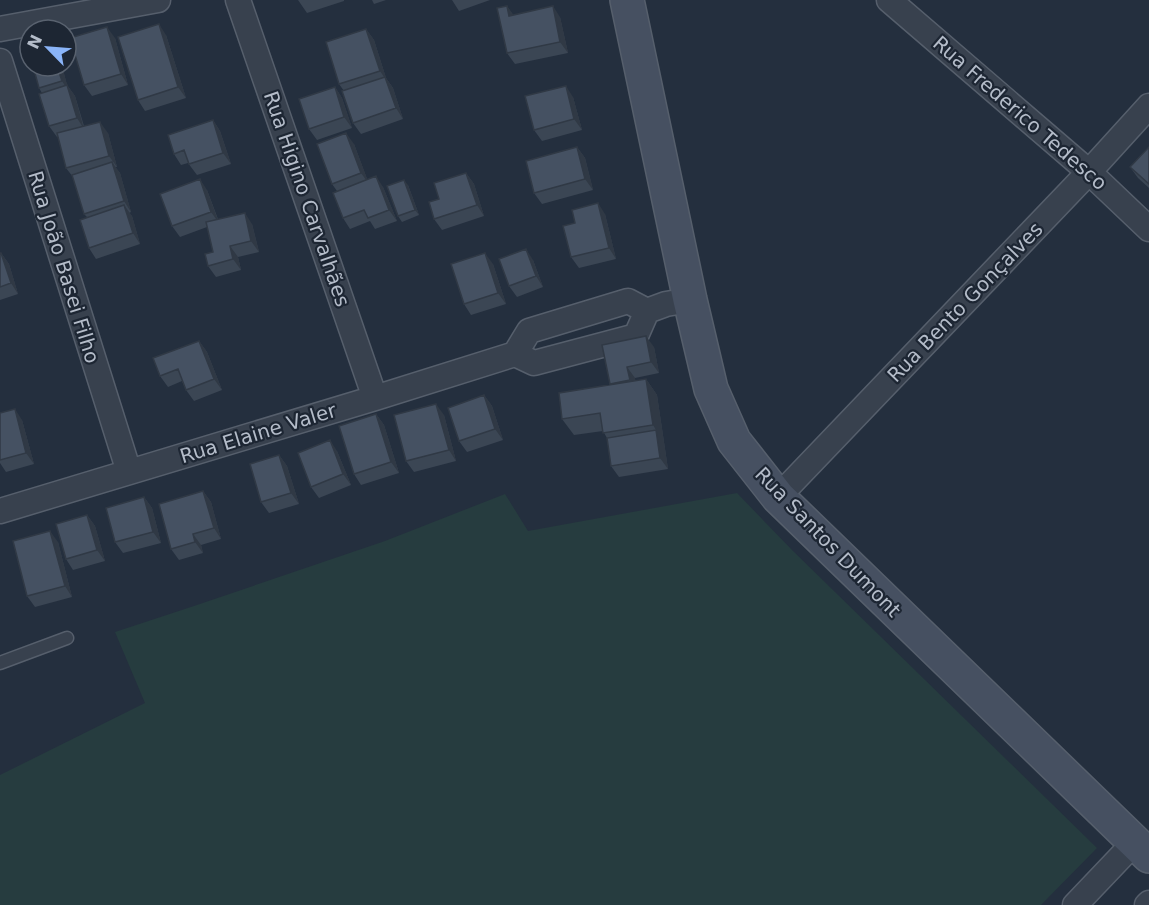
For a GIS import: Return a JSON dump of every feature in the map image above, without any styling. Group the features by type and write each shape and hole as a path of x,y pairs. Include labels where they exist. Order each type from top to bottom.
{"main road":[{"name":"Rua Santos Dumont","path":"627,0 690,300 711,388 734,441 778,497 1142,849"}],"street":[{"path":"0,29 158,0"},
{"name":"Rua Higino Carvalhães","path":"238,0 375,398"},
{"name":"Rua Frederico Tedesco","path":"889,0 1089,172 1149,229"},
{"name":"Rua João Basei Filho","path":"0,61 129,472"},
{"name":"Rua Bento Gonçalves","path":"778,497 1089,172 1149,106"},
{"path":"647,311 628,301 529,331 514,354 534,363 636,336 647,311 666,304 690,300"},
{"name":"Rua Elaine Valer","path":"0,511 514,354"},
{"path":"1075,905 1142,849"}],"lane":[{"path":"0,663 67,638"}],"green space":[{"path":"737,493 792,550 1097,848 1041,905 0,905 0,775 145,703 115,632 385,541 505,494 528,531"}],"building":[{"path":"507,6 509,16 553,6 560,42 507,53 497,8"},
{"path":"159,24 178,87 138,100 118,37"},
{"path":"107,27 121,74 84,85 78,65 78,36"},
{"path":"366,29 380,71 339,84 326,42"},
{"path":"385,77 396,108 353,123 342,91"},
{"path":"36,78 61,78 62,81 39,88"},
{"path":"67,85 77,118 49,126 39,94"},
{"path":"566,86 574,119 534,130 525,96"},
{"path":"335,87 344,117 309,129 299,99"},
{"path":"213,120 223,153 189,164 184,150 174,154 168,135"},
{"path":"100,122 109,156 66,168 57,133"},
{"path":"346,133 361,173 332,184 317,144"},
{"path":"577,147 585,179 534,193 526,161"},
{"path":"1149,147 1149,184 1130,167"},
{"path":"112,162 124,201 84,214 72,175"},
{"path":"466,173 477,205 434,219 429,202 439,199 434,183"},
{"path":"376,176 389,210 368,218 364,210 343,218 333,193"},
{"path":"200,179 211,212 172,226 160,194"},
{"path":"404,180 415,210 398,216 387,186"},
{"path":"598,203 609,248 571,257 563,226 575,223 572,210"},
{"path":"124,205 133,233 89,248 80,220"},
{"path":"245,213 251,241 230,246 233,259 208,266 205,254 213,252 206,222"},
{"path":"526,249 536,276 509,286 499,259"},
{"path":"0,253 11,283 0,287"},
{"path":"485,253 498,293 464,304 451,264"},
{"path":"646,336 651,362 627,367 630,380 610,384 602,345"},
{"path":"199,341 214,379 186,390 178,369 160,376 153,358"},
{"path":"646,379 653,425 603,433 600,413 562,419 559,393"},
{"path":"484,395 495,429 459,441 448,408"},
{"path":"436,404 449,450 406,461 394,415"},
{"path":"15,409 26,453 0,460 0,413"},
{"path":"376,414 391,462 354,474 339,426"},
{"path":"656,430 660,458 611,466 607,438"},
{"path":"330,440 343,474 311,487 298,453"},
{"path":"279,455 291,493 261,502 250,464"},
{"path":"203,491 214,528 193,534 195,542 171,549 159,504"},
{"path":"144,497 153,532 115,542 106,508"},
{"path":"87,515 97,550 66,559 56,524"},
{"path":"50,531 65,586 27,596 13,541"}]}
